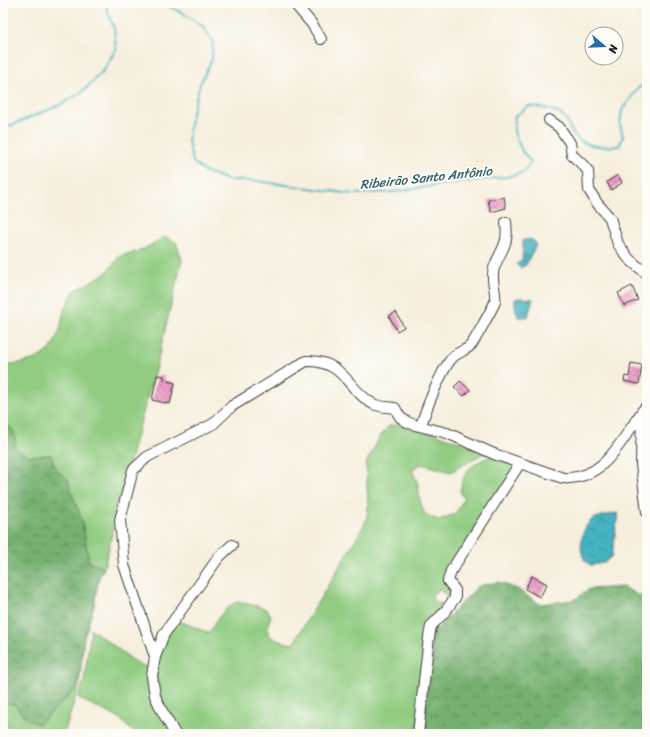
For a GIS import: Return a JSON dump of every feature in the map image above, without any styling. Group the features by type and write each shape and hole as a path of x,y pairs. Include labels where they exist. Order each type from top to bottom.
{"street":[{"path":"294,3 312,24 321,39"},
{"path":"548,120 559,127 570,143 572,155 588,171 589,190 597,203 610,218 618,244 629,259 647,274"},
{"path":"421,426 424,413 445,368 453,357 471,345 495,302 493,270 506,244 508,233 506,222"},
{"path":"155,657 124,565 120,520 133,470 147,456 213,424 232,406 306,361 316,361 335,368 345,376 356,391 374,404 395,408 400,417 407,422 447,433 494,454 563,478 574,479 594,471 611,456 645,408"},
{"path":"645,408 641,464 647,512"},
{"path":"418,734 428,637 431,626 443,614 455,598 455,590 448,581 451,571 520,463"},
{"path":"175,734 155,696 152,676 155,657 164,634 219,557 232,544"}],"green space":[{"path":"165,237 176,242 182,260 158,359 127,471 104,568 89,563 82,522 68,479 56,470 51,455 29,456 15,449 14,433 10,427 3,422 3,365 36,359 51,349 60,330 64,310 74,291 106,273 120,256 142,250"},
{"path":"3,422 13,430 15,449 29,456 51,455 56,470 68,479 82,522 89,562 104,568 99,577 94,606 84,638 79,686 39,724 27,719 14,704 3,703"},
{"path":"400,424 431,432 486,452 451,472 421,464 412,470 418,484 420,501 425,515 438,520 455,514 464,499 460,491 464,478 466,473 473,465 491,456 518,464 444,581 453,592 451,600 439,589 432,595 433,601 442,604 436,617 416,734 177,734 159,696 156,676 159,657 167,635 179,621 209,633 227,608 236,602 258,606 268,610 271,616 268,623 269,634 276,640 293,644 367,518 368,506 366,464 379,438 389,426"},
{"path":"499,582 517,589 540,604 574,600 589,589 623,587 640,596 647,587 647,658 643,669 647,668 647,734 422,734 434,632 478,586"},
{"path":"91,629 141,666 151,667 172,734 135,734 119,718 78,698 84,681"},
{"path":"79,686 64,734 3,734 3,703 14,704 27,719 39,724"}],"water":[{"path":"530,239 534,241 536,245 526,265 520,268 516,264 522,261 523,240"},
{"path":"515,299 533,299 528,317 518,317 515,307"},
{"path":"618,513 612,556 604,563 589,564 582,555 581,549 582,538 586,526 593,519"}],"building":[{"path":"618,175 622,183 611,190 607,182"},
{"path":"504,197 506,208 491,212 488,200"},
{"path":"632,286 638,300 624,306 618,293"},
{"path":"396,312 404,327 397,331 389,316"},
{"path":"631,363 642,365 639,384 624,381 625,376 629,377"},
{"path":"157,375 164,376 164,380 175,383 170,404 152,400"},
{"path":"460,381 470,390 464,396 454,387"},
{"path":"532,576 547,584 540,597 525,589"}],"waterway":[{"name":"Ribeirão Santo Antônio","path":"3,128 60,105 81,93 104,70 116,49 114,28 107,10 107,3"},
{"name":"Ribeirão Santo Antônio","path":"161,3 183,13 202,26 213,42 212,59 200,84 191,117 188,141 193,162 204,171 228,180 257,181 352,194 393,192 466,181 506,177 524,172 531,162 522,151 514,132 515,116 529,106 547,109 560,114 566,119 575,136 584,143 596,146 619,146 623,137 620,124 622,110 638,88 647,83"}]}
